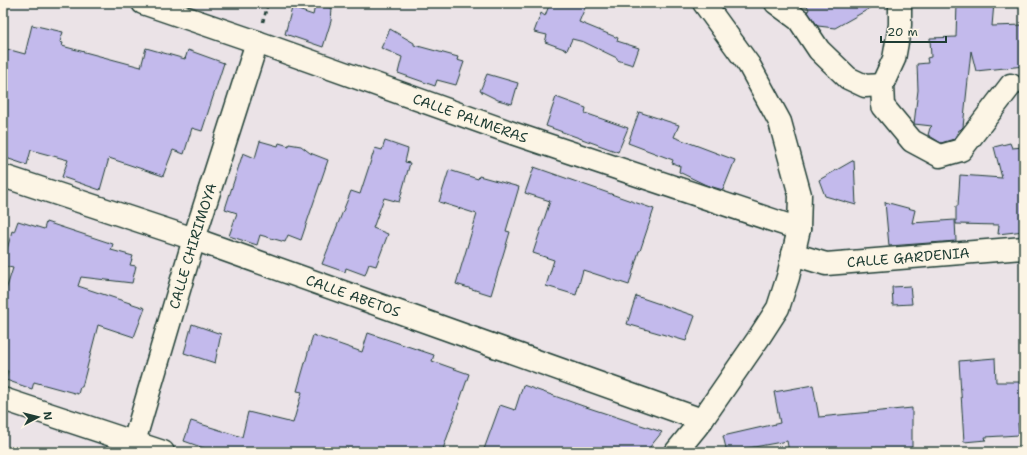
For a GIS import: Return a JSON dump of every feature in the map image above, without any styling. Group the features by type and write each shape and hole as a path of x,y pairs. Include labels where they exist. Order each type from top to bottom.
{"street":[{"name":"CALLE PALMERAS","path":"143,3 258,42 515,134 799,229"},
{"path":"776,3 798,20 819,50 848,78 865,86 882,85"},
{"path":"900,3 900,25 894,59 882,85 883,106 912,140 940,156 961,150 1011,85"},
{"path":"676,452 702,420 778,308 799,229 800,195 780,122 749,64 706,7"},
{"name":"CALLE CHIRIMOYA","path":"132,447 194,239 258,42"},
{"name":"CALLE ABETOS","path":"3,176 194,239 702,420"},
{"name":"CALLE GARDENIA","path":"793,254 826,264 1024,248"},
{"path":"3,399 132,447 163,452"}],"building":[{"path":"550,3 587,3 579,22 618,38 617,41 639,48 633,65 617,60 617,58 584,42 572,39 567,50 545,42 547,35 534,32 541,13 545,16"},
{"path":"806,3 834,3 874,6 835,28 818,26 807,11 809,10"},
{"path":"957,3 994,3 992,26 1024,25 1024,66 976,71 971,51 963,127 959,130 954,139 941,143 928,135 932,126 914,124 918,90 917,64 928,63 927,58 931,57 930,38 956,37"},
{"path":"315,6 332,8 331,21 323,47 285,34 292,8 313,15"},
{"path":"32,25 63,32 60,42 63,43 62,46 141,67 146,48 185,59 188,50 224,63 202,131 192,128 184,154 173,150 163,176 109,158 100,190 62,177 68,160 31,150 27,165 3,157 3,48 25,54"},
{"path":"390,29 414,43 414,45 458,57 457,60 464,62 456,85 437,80 435,86 398,73 402,57 381,48"},
{"path":"487,74 518,83 512,104 498,100 480,91"},
{"path":"556,97 586,108 585,113 628,128 618,152 546,126"},
{"path":"639,112 679,125 674,137 735,160 723,190 706,185 679,172 680,166 672,163 673,160 628,143"},
{"path":"260,141 278,146 279,143 289,146 289,144 301,146 310,153 328,160 301,240 288,235 285,242 260,235 257,245 229,236 237,213 225,209 243,153 255,158"},
{"path":"385,141 408,149 405,162 410,163 399,202 384,198 373,228 388,234 376,266 369,264 365,275 346,268 345,272 322,264 351,191 360,194 375,148 382,150"},
{"path":"1010,143 1012,148 1024,147 1024,231 998,234 999,225 956,224 956,206 958,206 960,175 1002,178 994,147"},
{"path":"854,160 856,205 825,196 819,180"},
{"path":"534,167 654,209 629,285 583,270 576,295 546,286 554,260 533,253 550,201 525,193"},
{"path":"449,170 478,179 479,176 519,187 506,231 510,232 491,295 456,284 477,214 439,202"},
{"path":"885,202 915,210 912,223 955,220 956,241 889,246"},
{"path":"18,221 44,229 46,222 113,244 111,250 133,256 130,265 136,266 132,283 81,277 78,286 145,308 134,337 98,325 82,387 80,387 78,394 34,382 32,389 6,380 8,371 3,370 3,304 13,268 3,266 3,264 12,231 14,232"},
{"path":"910,286 912,304 893,305 892,287"},
{"path":"636,296 695,316 686,341 627,324"},
{"path":"192,324 221,334 215,363 184,353"},
{"path":"368,333 434,355 432,361 469,374 442,452 215,452 184,441 191,421 242,437 248,412 293,423 302,392 297,391 313,335 362,352"},
{"path":"995,358 996,382 1024,382 1024,423 1018,423 1019,435 985,437 986,440 964,442 959,361"},
{"path":"523,385 662,432 646,452 483,452 500,405 515,410"},
{"path":"813,385 819,417 912,408 912,452 789,452 787,441 727,452 723,436 780,423 774,392"}]}
